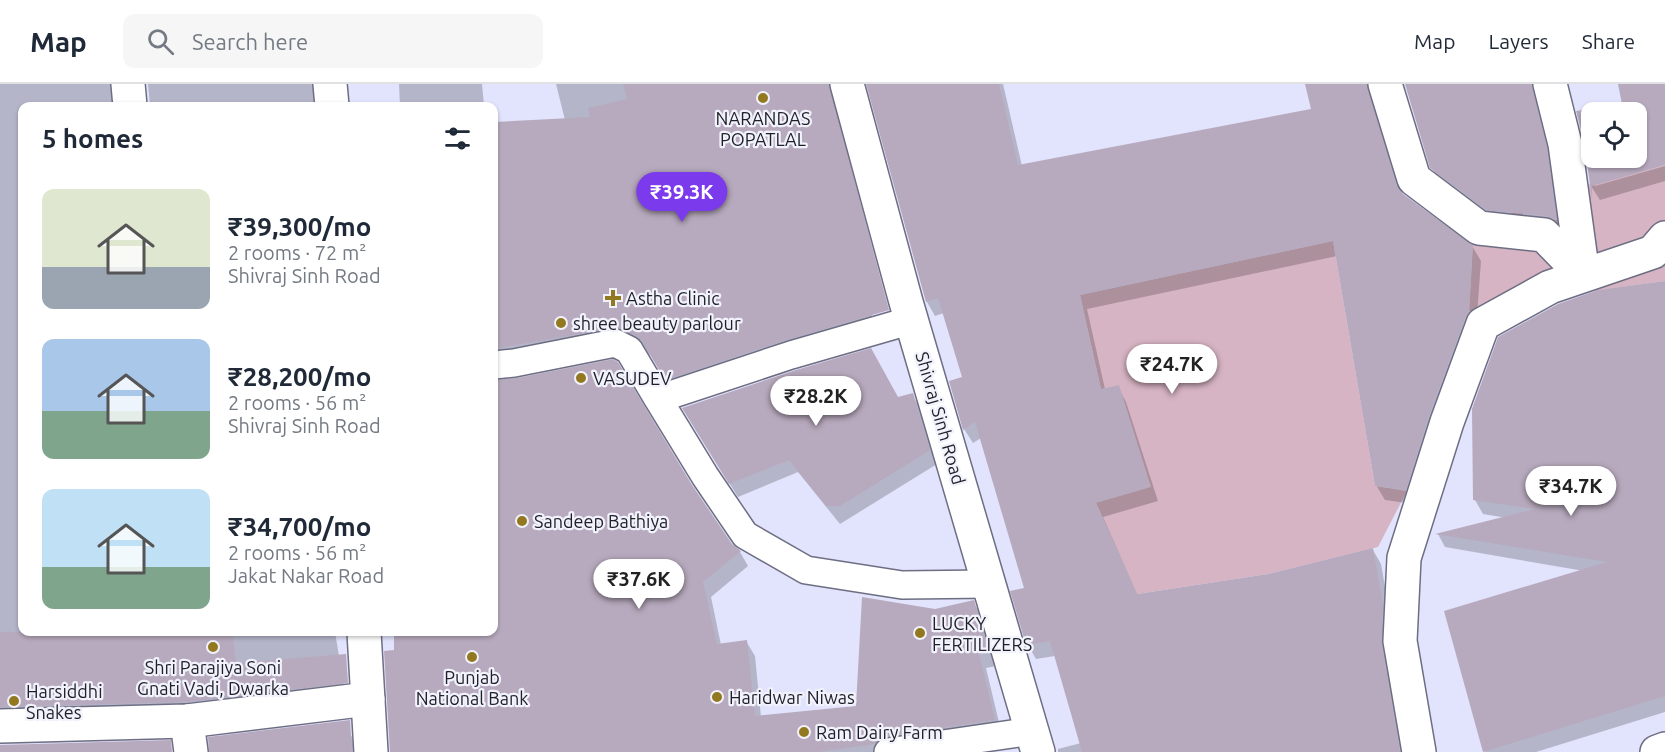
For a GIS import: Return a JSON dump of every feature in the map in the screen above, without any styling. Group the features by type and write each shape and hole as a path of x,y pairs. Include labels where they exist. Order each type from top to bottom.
{"street":[{"path":"128,84 130,102"},
{"path":"330,84 332,102"},
{"name":"Shivraj Sinh Road","path":"847,84 912,320 1035,741"},
{"path":"1385,84 1414,179 1479,228 1544,235 1583,276"},
{"path":"1550,84 1564,144 1583,276"},
{"path":"1419,752 1400,640 1404,558 1447,422 1483,324 1550,287 1653,252 1665,238"},
{"path":"364,636 371,752"},
{"path":"0,726 189,736 368,699"},
{"path":"1657,752 1665,749"}],"lane":[{"path":"658,399 791,355 912,320"},
{"path":"498,364 514,363 615,343 629,350 705,476 745,534 806,570 902,585 990,584"},
{"path":"888,752 1035,741"}],"shaded area":[{"path":"1665,165 1665,281 1573,294 1483,324 1469,310 1473,241 1479,228 1521,209 1527,224 1564,219 1560,190 1607,181"},
{"path":"1333,241 1375,486 1407,491 1378,547 1268,574 1137,594 1096,503 1118,386 1101,389 1080,295"}],"building":[{"path":"623,84 829,84 889,310 786,340 665,380 642,341 621,329 612,328 498,348 498,122 590,117 588,108 627,99"},
{"path":"866,84 999,84 1018,165 1311,109 1305,84 1367,84 1396,185 1403,194 1473,245 1469,314 1465,318 1429,416 1406,490 1375,486 1333,241 1080,295 1101,389 1119,385 1151,487 1096,503 1137,594 1268,574 1373,548 1383,605 1382,644 1400,752 1082,752 1050,641 1026,645 1010,591 1024,588 975,422 963,430 949,381 962,377 938,298 926,302"},
{"path":"1405,84 1532,84 1547,148 1557,220 1546,216 1486,210 1430,168"},
{"path":"1618,84 1665,84 1665,165 1592,186 1592,199 1588,168 1647,168 1647,102 1622,102"},
{"path":"1581,110 1581,130 1576,111"},
{"path":"1665,281 1665,696 1483,752 1444,611 1607,562 1435,534 1535,509 1473,500 1472,409 1498,337 1558,304 1598,290"},
{"path":"871,348 898,397 913,393 930,450 840,506 826,506 789,460 729,484 682,408 796,370"},
{"path":"613,359 618,362 692,485 732,544 741,551 703,582 717,644 747,640 755,716 856,706 862,597 935,609 974,600 989,651 979,653 995,720 886,736 875,744 818,752 390,752 384,651 394,650 394,636 498,636 498,380"},
{"path":"0,632 18,632 18,636 233,636 236,663 346,654 348,683 186,702 0,707"},
{"path":"350,720 352,752 209,752 208,737"},
{"path":"171,740 172,752 0,752 0,745"}],"place":[{"name":"NARANDAS POPATLAL","path":"763,98"},
{"name":"Astha Clinic","path":"613,298"},
{"name":"shree beauty parlour","path":"561,323"},
{"name":"VASUDEV","path":"581,378"},
{"name":"Sandeep Bathiya","path":"522,521"},
{"name":"LUCKY FERTILIZERS","path":"920,633"},
{"name":"Shri Parajiya Soni Gnati Vadi, Dwarka","path":"213,647"},
{"name":"Punjab National Bank","path":"472,657"},
{"name":"Haridwar Niwas","path":"717,697"},
{"name":"Harsiddhi Snakes","path":"14,701"},
{"name":"Ram Dairy Farm","path":"804,732"}]}
